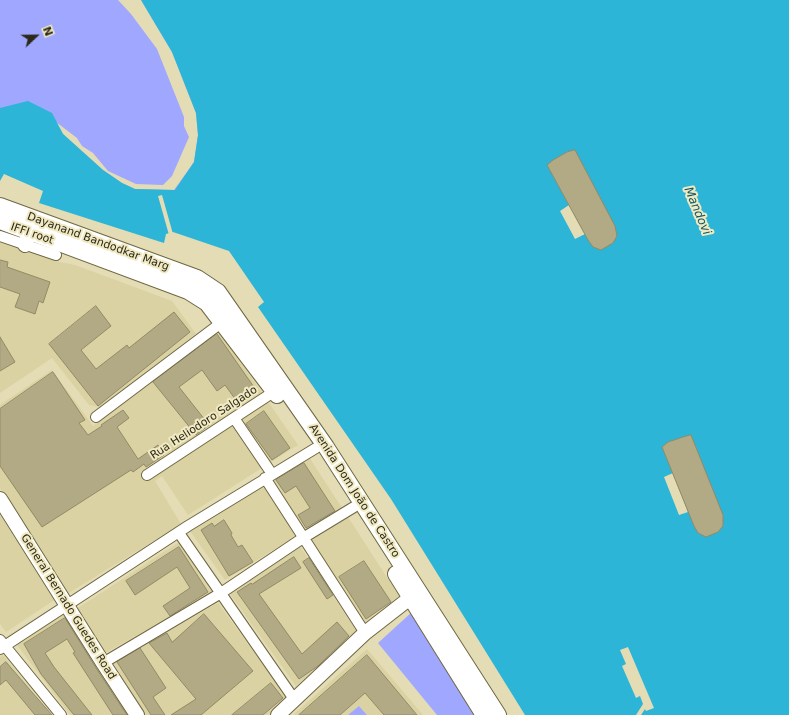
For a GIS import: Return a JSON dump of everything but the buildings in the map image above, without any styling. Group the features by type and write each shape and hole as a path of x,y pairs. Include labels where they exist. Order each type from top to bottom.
{"main road":[{"name":"Dayanand Bandodkar Marg","path":"0,206 197,278"},
{"name":"Avenida Dom João de Castro","path":"0,221 27,238 184,290 207,303 316,448 354,507 498,715"},
{"name":"Avenida Dom João de Castro","path":"197,278 218,292 326,447 415,594 484,715"}],"street":[{"name":"IFFI root","path":"0,236 27,238 56,255"},
{"path":"96,417 221,323"},
{"name":"Rua Heliodoro Salgado","path":"147,475 275,392"},
{"path":"234,418 269,476 303,538 365,633"},
{"path":"61,715 2,645 67,606 179,533 316,448"},
{"name":"General Bernado Guedes Road","path":"0,499 137,715"},
{"path":"103,663 221,593 303,538 354,507"},
{"path":"179,533 294,699"},
{"path":"278,715 365,633 415,594"}],"shaded area":[{"path":"0,0 118,0 131,14 157,49 184,117 184,126 189,137 172,176 163,185 136,184 108,171 93,153 82,146 77,138 56,122 63,134 103,170 122,183 135,189 174,190 194,162 198,135 196,113 172,52 141,0 261,111 192,215 0,133"},
{"path":"0,240 55,261 75,265 172,301 196,334 100,407 89,405 52,358 0,393"},
{"path":"219,331 298,445 188,515 162,476 155,481 181,524 67,594 0,488 0,405 52,370 93,426"},
{"path":"309,457 342,508 303,532 270,479"},
{"path":"264,485 297,535 225,580 190,531"},
{"path":"0,510 56,599 6,632 0,624"},
{"path":"348,517 399,596 364,623 312,540"},
{"path":"179,542 212,593 105,653 78,608"},
{"path":"300,546 358,633 296,686 230,594"},
{"path":"218,603 288,699 268,715 146,715 113,663"},
{"path":"66,611 133,715 70,715 17,645"},
{"path":"412,612 477,715 437,715 378,643"},
{"path":"367,649 423,715 367,715 359,706 348,715 293,715"},
{"path":"3,655 52,715 0,715 0,657"},
{"path":"359,706 367,715 348,715"}],"water":[{"name":"Mandovi","path":"141,0 789,0 789,715 525,715 391,499 258,307 264,302 229,251 173,232 166,234 164,243 39,203 43,191 4,174 0,181 0,108 28,101 52,113 63,134 103,170 122,183 135,189 175,190 194,162 198,135 196,113 172,52"}],"pier":[{"path":"162,195 173,234 169,235 158,196"},
{"path":"569,205 585,234 575,239 560,211"},
{"path":"673,473 688,512 679,515 664,477"},
{"path":"628,647 654,708 646,711 645,709 641,715 636,715 643,704 640,696 636,698 622,666 626,664 620,650"}]}
